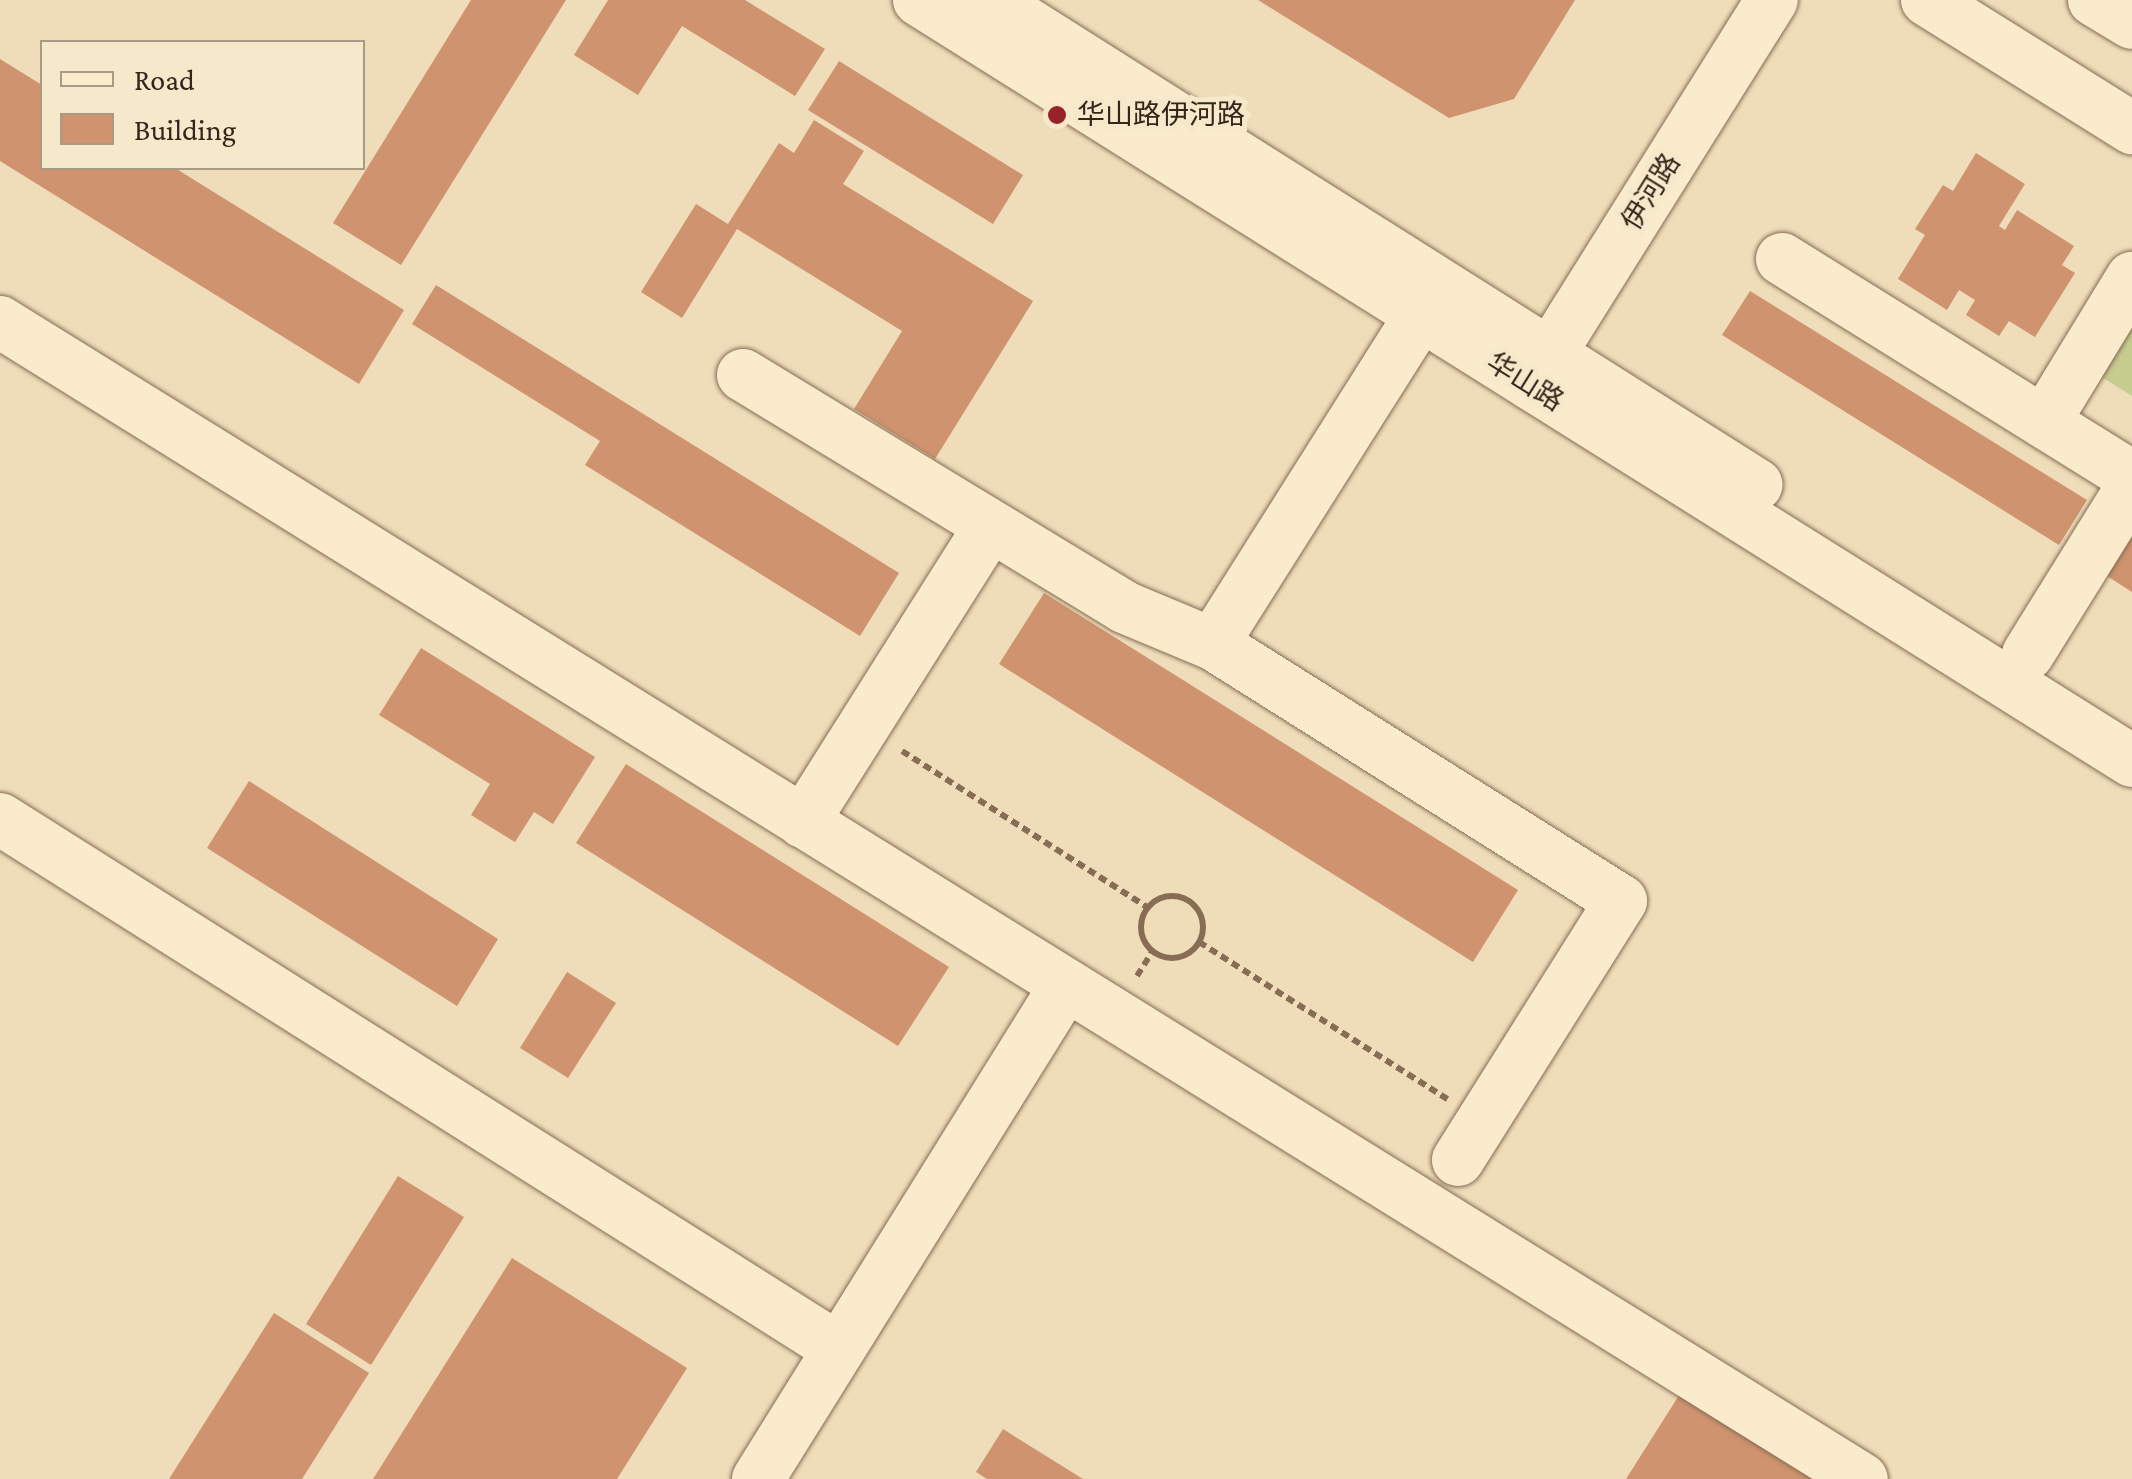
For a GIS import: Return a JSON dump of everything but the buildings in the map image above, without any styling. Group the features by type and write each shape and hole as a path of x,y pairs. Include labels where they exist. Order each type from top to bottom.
{"street":[{"name":"华山路","path":"919,0 1420,316 1540,369 2132,718"},
{"name":"华山路","path":"990,0 2132,761"},
{"name":"伊河路","path":"1540,369 1772,0"},
{"path":"1927,0 2132,128"},
{"path":"2094,0 2132,24"},
{"path":"1782,259 2132,477"},
{"path":"2044,422 2132,278"},
{"path":"1213,644 1420,316"},
{"path":"0,322 1862,1479"},
{"path":"743,375 1124,607 1213,644 1621,901 1470,1140"},
{"path":"2028,654 2132,487"},
{"path":"803,822 990,526"},
{"path":"0,819 839,1349"},
{"path":"758,1479 1066,986"}],"path":[{"path":"863,726 1148,908"},
{"path":"1172,896 1194,904 1202,918 1199,942 1183,958 1152,952 1140,928 1148,908 1172,896"},
{"path":"1199,942 1470,1140"}],"green space":[{"path":"2132,306 2132,396 2092,371"}],"place":[{"name":"华山路伊河路","path":"1057,115"}]}
